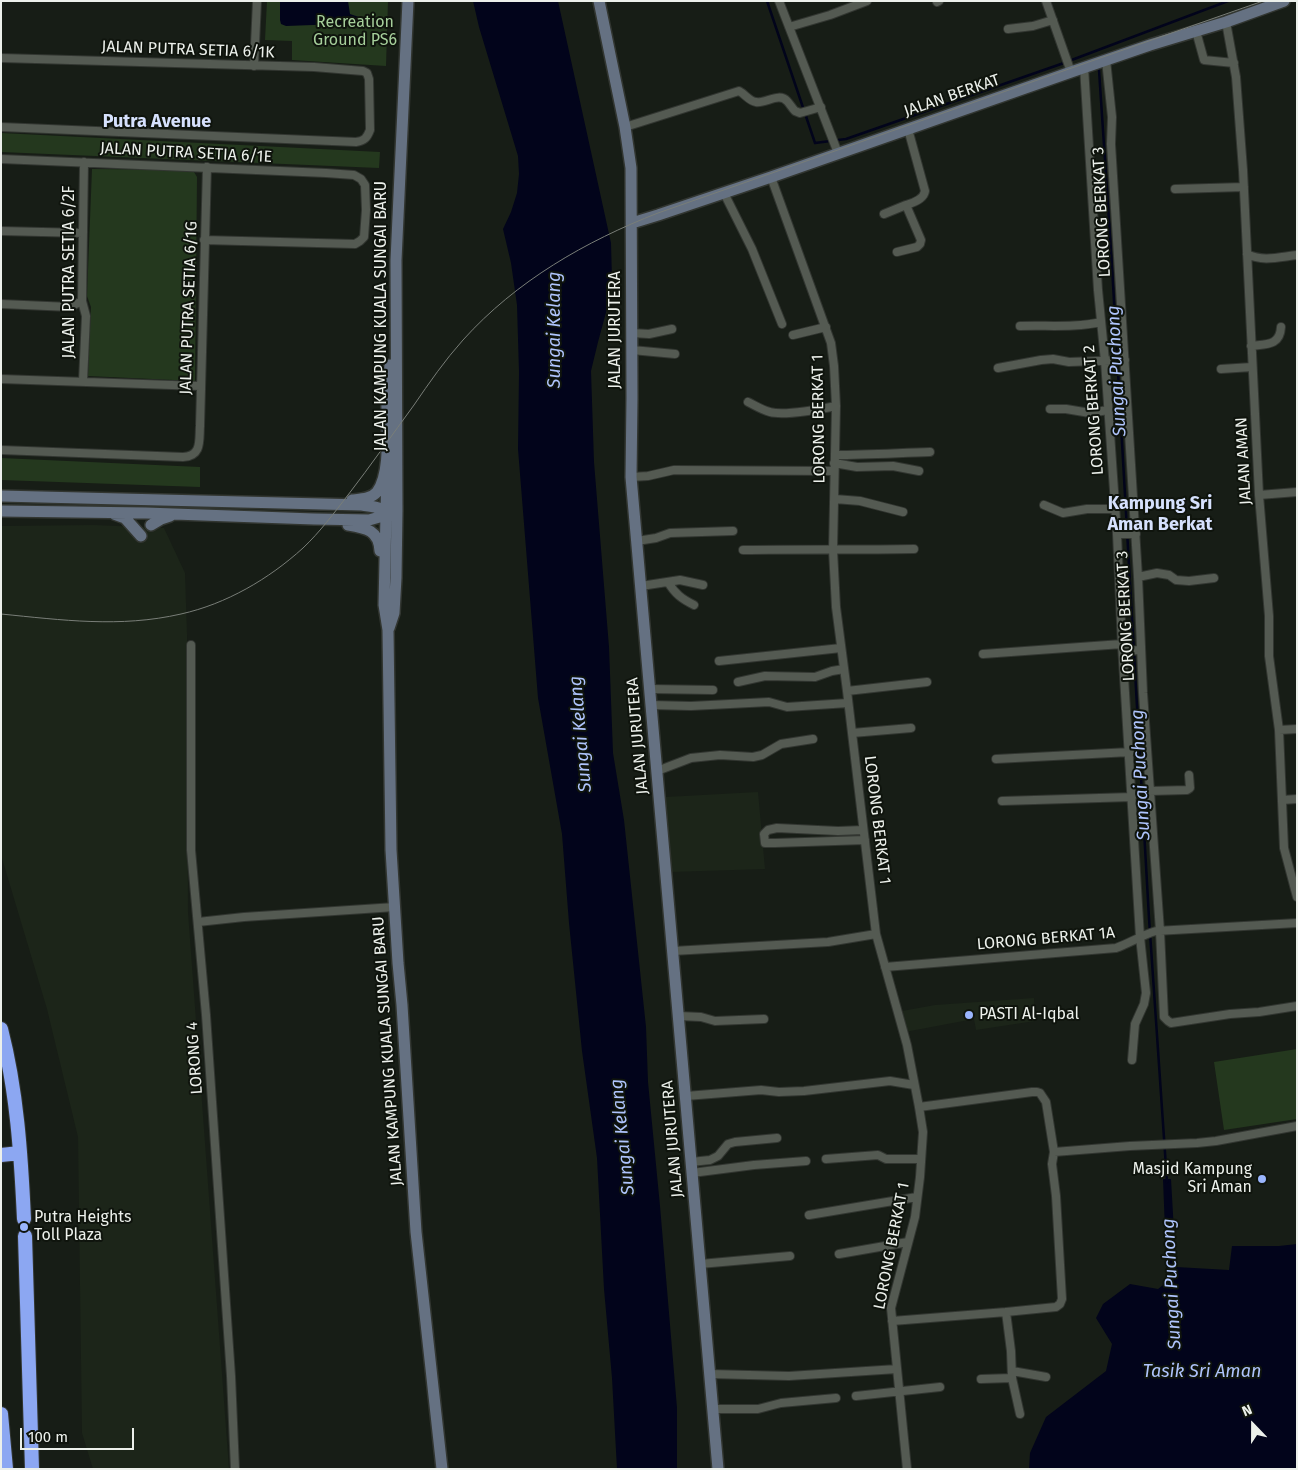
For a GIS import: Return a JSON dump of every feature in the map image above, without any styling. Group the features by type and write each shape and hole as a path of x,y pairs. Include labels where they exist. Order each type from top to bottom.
{"highway":[{"path":"1,1029 14,1098 24,1219"},
{"path":"1,1154 20,1153"},
{"path":"25,1236 32,1469"},
{"path":"1,1414 6,1469"}],"street":[{"path":"254,66 257,1"},
{"name":"JALAN KAMPUNG KUALA SUNGAI BARU","path":"388,630 394,613 395,592 397,511 396,251 408,1"},
{"name":"JALAN JURUTERA","path":"599,1 625,127 630,168 632,223 631,476 718,1469"},
{"path":"779,1 837,150"},
{"path":"789,27 830,15 867,1"},
{"path":"1046,1 1070,69"},
{"name":"JALAN BERKAT","path":"632,223 771,177 837,150 908,129 1070,69 1084,67 1226,22 1284,1"},
{"path":"1008,29 1031,26 1053,20"},
{"name":"JALAN AMAN","path":"1226,22 1236,77 1244,187 1259,495 1269,616 1270,656 1279,730 1284,848 1295,881 1297,897"},
{"path":"1196,31 1204,60 1234,63"},
{"name":"JALAN PUTRA SETIA 6/1K","path":"1,58 314,67 363,71 367,73 369,79 370,130 362,141 356,142 1,127"},
{"name":"LORONG BERKAT 3","path":"1106,60 1112,117 1111,144 1123,361 1136,534 1143,693 1164,1017 1171,1023 1297,1006"},
{"name":"LORONG BERKAT 2","path":"1084,67 1098,290 1107,361 1108,410 1116,509 1132,797 1146,993 1144,1004 1134,1024 1132,1060"},
{"path":"625,127 739,91 755,102 779,98 784,99 795,111 800,112 821,107"},
{"path":"884,214 922,198 925,194 908,129"},
{"name":"JALAN PUTRA SETIA 6/1E","path":"1,159 354,175 365,185 364,237 355,244 204,240"},
{"name":"JALAN PUTRA SETIA 6/2F","path":"83,381 86,316 82,301 84,162"},
{"name":"JALAN PUTRA SETIA 6/1G","path":"1,450 183,457 194,454 198,450 207,167"},
{"name":"LORONG BERKAT 1","path":"771,177 831,343 836,406 834,463 836,607 876,934 907,1045 923,1132 915,1217 891,1308 907,1469"},
{"path":"1175,189 1244,187"},
{"path":"724,193 752,249 782,324"},
{"path":"897,252 917,247 921,240 906,205"},
{"path":"1,231 83,233"},
{"path":"1247,254 1253,257 1268,259 1297,255"},
{"path":"1,304 70,307 82,301"},
{"path":"1020,326 1075,326 1101,322"},
{"path":"793,335 826,327"},
{"path":"1251,346 1277,340 1281,334 1281,327"},
{"name":"JALAN KAMPUNG KUALA SUNGAI BARU","path":"396,329 392,344 387,398 384,605 388,630 391,842 416,1232 442,1469"},
{"path":"632,334 649,334 672,329"},
{"path":"632,350 675,354"},
{"path":"998,368 1053,358 1069,362 1123,361"},
{"path":"1221,369 1252,368"},
{"path":"1,379 200,386"},
{"path":"748,402 772,413 836,406"},
{"path":"1050,409 1066,409 1090,413 1108,410"},
{"path":"1,511 111,512 314,520 368,520 383,516 391,503 393,449 397,434"},
{"path":"834,463 856,455 930,452"},
{"path":"631,476 648,476 674,470 834,463 857,467 893,466 919,471"},
{"path":"310,504 370,497 376,493 382,483 386,468"},
{"path":"1259,495 1297,492"},
{"path":"1,496 362,505 380,508 386,513 392,532 395,592"},
{"path":"131,499 146,513"},
{"path":"146,513 164,499"},
{"path":"835,499 860,501 903,512"},
{"path":"1044,505 1052,510 1063,513 1087,509 1116,509"},
{"path":"111,512 125,518 141,536"},
{"path":"151,525 161,519 178,514"},
{"path":"314,520 361,527 371,531 376,536 379,542 384,605"},
{"path":"636,540 656,538 670,534 733,531"},
{"path":"1117,534 1136,534"},
{"path":"742,550 914,548"},
{"path":"1138,577 1157,573 1168,575 1176,580 1189,581 1214,578"},
{"path":"641,586 686,581 703,585"},
{"path":"668,582 681,599 694,605"},
{"name":"LORONG 4","path":"191,645 191,850 198,922 231,1376 235,1469"},
{"path":"983,654 1123,647 1141,650"},
{"path":"719,661 841,648"},
{"path":"738,682 765,676 815,677 844,669"},
{"path":"847,691 927,682"},
{"path":"650,689 713,690"},
{"path":"1126,694 1143,693"},
{"path":"651,705 691,706 770,702 787,707 848,703"},
{"path":"852,733 911,728"},
{"path":"1279,730 1297,729"},
{"path":"657,770 692,758 720,755 753,757 762,755 781,744 813,739"},
{"path":"996,759 1130,752"},
{"path":"1150,791 1187,790 1190,788 1189,775"},
{"path":"1002,801 1132,797"},
{"path":"1282,800 1297,800"},
{"path":"864,830 838,831 776,828 768,830 764,834 766,843 775,844 865,840"},
{"path":"198,922 244,917 395,908"},
{"name":"LORONG BERKAT 1A","path":"885,967 1116,948 1158,931 1297,923"},
{"path":"673,952 828,942 876,934"},
{"path":"679,1016 701,1017 715,1021 764,1020"},
{"path":"686,1096 761,1090 779,1092 804,1091 890,1081 914,1085"},
{"path":"892,1321 1056,1307 1062,1300 1056,1196 1052,1164 1054,1152 1046,1102 1040,1093 919,1107"},
{"path":"1054,1152 1216,1141 1297,1126"},
{"path":"692,1168 718,1156 728,1144 777,1138"},
{"path":"826,1159 878,1155 886,1159 921,1159"},
{"path":"692,1168 806,1161"},
{"path":"809,1215 917,1197"},
{"path":"839,1254 908,1242"},
{"path":"700,1264 790,1256"},
{"path":"1006,1312 1012,1374 1020,1414"},
{"path":"709,1374 788,1376 897,1369"},
{"path":"981,1379 1012,1374 1046,1378"},
{"path":"856,1396 940,1387"},
{"path":"712,1410 758,1409 780,1403 836,1398"}],"shaded area":[{"path":"94,525 164,528 185,573 188,912 229,1469 93,1469 82,1433 78,1137 47,1009 1,855 1,526"},
{"path":"758,792 765,869 671,872 665,797"},
{"name":"PASTI Al-Iqbal","path":"1034,998 1035,1021 976,1030 974,1019 905,1032 902,1011 935,1005"}],"green space":[{"name":"Recreation Ground PS6","path":"267,1 388,1 386,66 292,60 292,41 265,40"},
{"path":"1,133 380,152 379,168 1,152"},
{"path":"92,169 190,170 197,177 195,381 88,376 91,307 87,296"},
{"path":"1,458 200,467 200,487 1,480"},
{"path":"1297,1049 1297,1119 1224,1130 1214,1062"}],"water":[{"path":"280,1 348,1 350,14 359,17 360,23 347,22 340,24 286,26 281,24 280,20"},
{"name":"Sungai Kelang","path":"473,1 558,1 611,243 612,280 608,305 591,371 594,462 609,647 613,753 624,820 646,1027 648,1082 677,1408 677,1469 617,1469 597,1158 582,1051 562,834 538,698 518,449 519,372 517,305 511,263 503,229 517,193 518,156"},
{"name":"Tasik Sri Aman","path":"1163,1179 1171,1179 1176,1267 1229,1270 1232,1246 1297,1244 1297,1469 1029,1469 1030,1453 1046,1417 1106,1371 1112,1344 1096,1318 1103,1304 1130,1284 1158,1289 1167,1282"}],"waterway":[{"path":"767,1 815,143 846,139 1061,64 1228,1"},
{"name":"Sungai Puchong","path":"1099,70 1149,918 1167,1182"}],"tram line":[{"path":"1,614 91,621 136,621 198,610 230,597 276,570 315,536 357,484 463,340 506,299 553,265 605,236 658,213 1263,1"}],"place":[{"name":"PASTI Al-Iqbal","path":"969,1015"},
{"name":"Masjid Kampung Sri Aman","path":"1262,1179"},
{"name":"Putra Heights Toll Plaza","path":"24,1227"}],"district":[{"name":"Putra Avenue","path":"157,122"},
{"name":"Kampung Sri Aman Berkat","path":"1160,514"}]}
